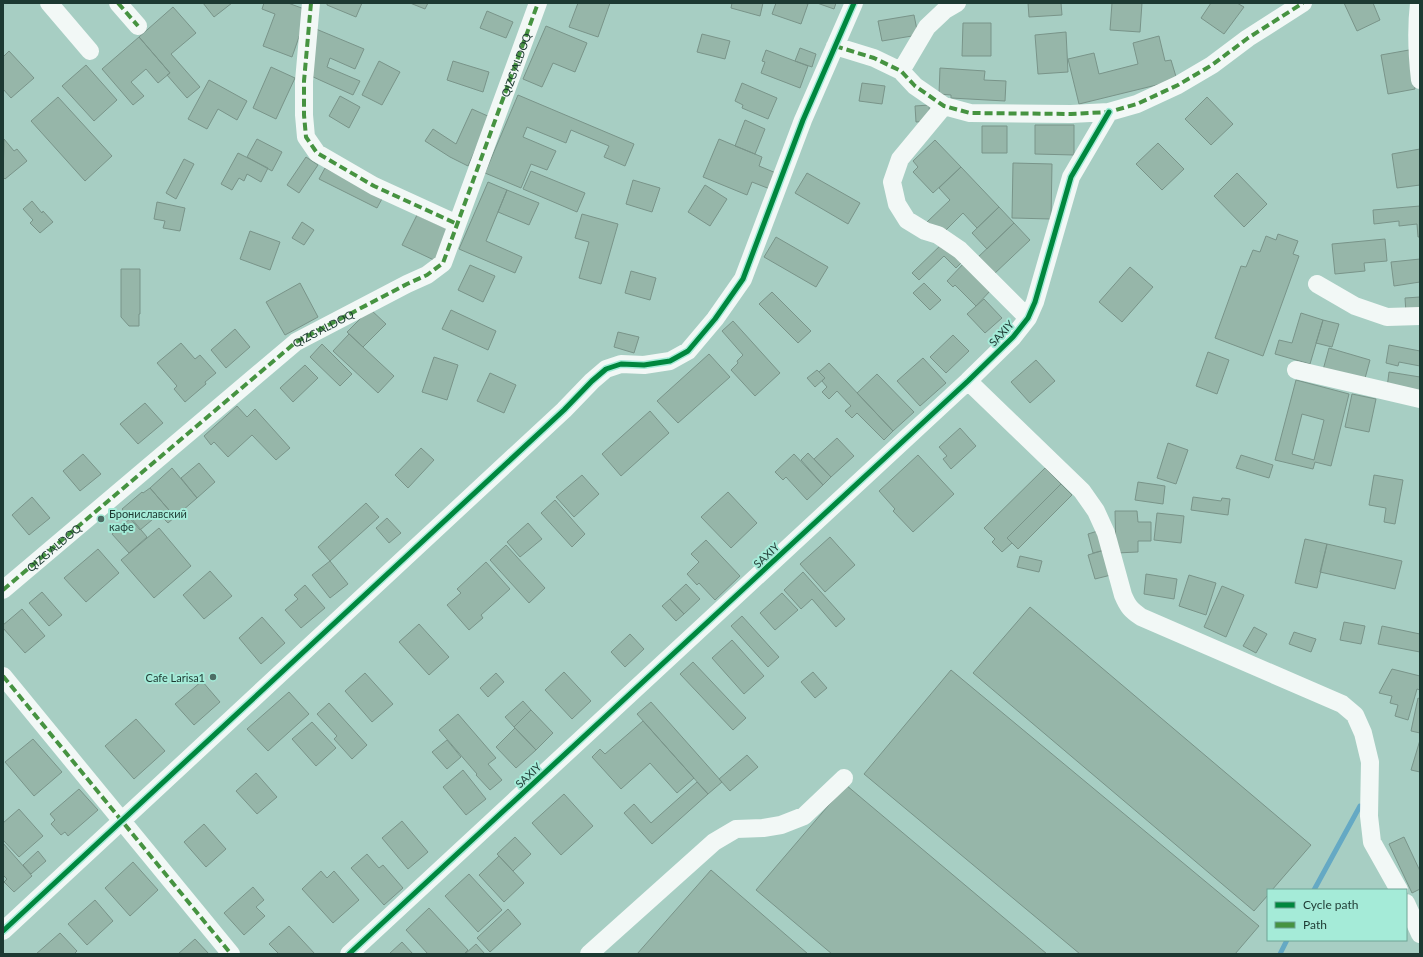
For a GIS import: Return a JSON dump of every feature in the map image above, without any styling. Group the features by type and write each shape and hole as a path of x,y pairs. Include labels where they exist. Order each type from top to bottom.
{"street":[{"path":"49,3 90,51"},
{"path":"118,3 138,26"},
{"path":"311,3 304,81 306,138 317,153 374,186 457,224"},
{"name":"QIZG'ALDOQ","path":"3,590 296,342 427,275 443,263 538,3"},
{"path":"3,931 547,426 606,369 621,364 644,365 670,361 688,350 716,319 743,279 803,120 854,3"},
{"path":"901,71 927,27 945,10 957,3"},
{"path":"835,46 874,58 901,71 915,86 944,106 970,112 1071,114 1109,112 1137,104 1178,85 1303,3"},
{"path":"1419,3 1417,18 1417,49 1420,80"},
{"path":"944,106 900,159 892,182 897,204 907,220 925,231 938,235 960,250 1028,318"},
{"name":"SAXIY","path":"349,954 968,381 1013,337 1028,318 1036,302 1071,177 1109,112"},
{"path":"1317,284 1355,306 1387,317 1420,316"},
{"path":"1296,370 1420,399"},
{"path":"968,381 1082,491 1096,511 1106,533 1124,595 1131,611 1342,704 1355,715 1363,733 1370,762 1369,816 1372,842 1398,889"},
{"path":"3,676 231,954"},
{"path":"589,954 714,842 736,829 782,825 804,816 844,778"},
{"path":"1407,905 1420,934"}],"building":[{"path":"203,3 232,3 214,17"},
{"path":"264,3 288,3 307,10 307,14 292,57 263,46 275,14 262,9"},
{"path":"327,3 362,3 356,17 327,5"},
{"path":"410,3 428,3 425,9"},
{"path":"578,3 610,3 598,37 569,27"},
{"path":"732,3 763,3 760,16 731,8"},
{"path":"776,3 808,4 801,24 772,14"},
{"path":"817,3 836,3 834,9"},
{"path":"1028,3 1061,3 1062,15 1029,17"},
{"path":"1112,3 1142,3 1140,32 1110,30"},
{"path":"1211,3 1237,3 1244,7 1224,34 1201,18"},
{"path":"1344,3 1373,3 1380,20 1357,31"},
{"path":"173,7 196,33 171,54 200,87 187,98 167,75 170,73 139,37"},
{"path":"487,11 513,22 506,38 480,28"},
{"path":"914,15 918,35 882,41 878,21"},
{"path":"963,23 991,23 991,56 962,56"},
{"path":"546,26 587,43 575,72 553,63 542,87 523,79"},
{"path":"316,29 364,49 355,69 330,58 327,67 360,81 353,95 311,76"},
{"path":"1066,32 1068,72 1038,74 1035,35"},
{"path":"702,34 730,41 725,59 697,52"},
{"path":"1159,36 1165,61 1171,60 1177,80 1079,104 1068,59 1094,53 1099,74 1138,64 1133,43"},
{"path":"139,37 170,73 158,83 146,69 131,82 144,96 133,105 102,69"},
{"path":"800,48 816,54 812,67 795,61"},
{"path":"766,50 808,66 800,88 761,73 765,62 762,61"},
{"path":"1409,50 1415,89 1388,94 1381,55"},
{"path":"9,51 34,78 11,98 3,89 3,57"},
{"path":"379,61 400,72 382,105 362,95"},
{"path":"453,61 489,72 483,92 447,80"},
{"path":"86,65 117,100 94,121 62,86"},
{"path":"271,67 295,78 276,119 253,108"},
{"path":"940,68 985,71 984,80 1006,81 1005,101 951,98 951,95 939,94"},
{"path":"209,80 247,101 237,120 218,109 207,129 188,119"},
{"path":"742,83 777,98 768,119 742,108 743,105 735,101"},
{"path":"862,83 885,86 882,104 859,101"},
{"path":"518,95 634,144 625,166 604,157 609,146 571,130 566,143 527,127 523,137 556,151 547,170 531,164 521,188 485,173"},
{"path":"340,96 360,107 349,128 329,116"},
{"path":"58,97 112,156 85,181 31,121"},
{"path":"1207,97 1233,124 1211,145 1185,119"},
{"path":"929,105 930,121 916,122 915,106"},
{"path":"472,109 490,117 468,166 450,157 425,141 433,129 456,144"},
{"path":"745,120 765,129 755,154 735,146"},
{"path":"1035,125 1074,125 1074,155 1035,154"},
{"path":"982,126 1007,126 1007,153 982,153"},
{"path":"4,139 14,151 17,149 27,161 5,179 3,177"},
{"path":"257,139 282,152 272,171 247,157"},
{"path":"719,139 762,157 759,166 776,173 770,189 752,182 747,195 703,177"},
{"path":"935,140 961,167 933,193 913,172 918,167 913,161"},
{"path":"1158,143 1184,169 1162,190 1136,164"},
{"path":"1420,149 1420,185 1397,188 1392,154"},
{"path":"238,153 268,168 261,182 247,174 244,181 239,178 232,190 221,184"},
{"path":"306,157 318,165 299,193 287,185"},
{"path":"184,159 194,164 176,199 166,193"},
{"path":"1013,163 1052,164 1051,219 1012,218"},
{"path":"961,167 999,207 977,228 963,213 940,236 927,222 950,200 939,188"},
{"path":"325,168 383,197 377,208 319,179"},
{"path":"531,171 585,193 577,212 523,189"},
{"path":"807,173 860,203 848,224 795,193"},
{"path":"1237,173 1267,204 1244,227 1214,196"},
{"path":"633,180 660,188 652,212 626,204"},
{"path":"488,182 507,190 486,241 522,257 515,273 459,249"},
{"path":"705,185 727,199 710,226 688,212"},
{"path":"507,190 539,203 529,225 498,212"},
{"path":"32,201 42,213 43,211 53,222 40,233 30,223 33,220 23,209"},
{"path":"157,202 185,208 180,231 163,228 165,221 154,219"},
{"path":"1420,206 1420,237 1418,237 1417,224 1399,226 1399,221 1374,224 1373,210"},
{"path":"999,207 1014,223 987,249 972,233"},
{"path":"582,214 618,224 601,284 579,278 589,242 575,238"},
{"path":"417,215 450,230 436,261 402,245"},
{"path":"302,222 314,230 304,245 292,238"},
{"path":"1014,223 1030,240 993,275 977,258"},
{"path":"250,231 280,242 270,270 240,259"},
{"path":"1278,234 1298,241 1293,254 1299,256 1263,356 1215,338 1241,266 1246,267 1253,250 1260,252 1266,236 1276,240"},
{"path":"776,237 828,267 816,287 764,257"},
{"path":"1385,239 1387,261 1364,263 1365,271 1335,274 1332,244"},
{"path":"945,241 964,260 956,268 944,256 919,280 912,273"},
{"path":"1420,259 1420,282 1394,286 1391,262"},
{"path":"964,263 991,290 976,306 955,285 953,287 947,281"},
{"path":"470,265 495,276 483,302 458,290"},
{"path":"1130,267 1153,287 1122,322 1099,302"},
{"path":"121,269 140,269 139,326 129,326 121,317"},
{"path":"631,271 656,278 650,300 625,293"},
{"path":"300,283 318,317 285,335 266,302"},
{"path":"924,283 941,300 930,310 913,293"},
{"path":"772,292 811,331 798,343 759,304"},
{"path":"1420,297 1420,312 1406,313 1405,298"},
{"path":"984,299 1002,318 985,333 967,314"},
{"path":"370,309 386,324 363,347 347,332"},
{"path":"451,310 496,331 488,350 442,329"},
{"path":"1301,313 1323,320 1310,364 1275,354 1279,340 1292,343"},
{"path":"1323,320 1339,324 1332,347 1316,343"},
{"path":"733,321 780,373 755,396 731,370 743,355 722,331"},
{"path":"235,329 250,347 226,368 211,350"},
{"path":"618,332 639,337 634,353 614,347"},
{"path":"349,334 394,376 378,393 333,351"},
{"path":"953,335 969,351 946,373 930,357"},
{"path":"181,343 195,359 200,355 216,373 205,382 206,384 185,402 174,389 177,386 157,363"},
{"path":"322,344 352,374 340,386 310,357"},
{"path":"1389,345 1420,351 1420,366 1399,362 1398,366 1386,363"},
{"path":"1329,348 1370,360 1364,382 1323,370"},
{"path":"1208,352 1229,360 1217,394 1196,386"},
{"path":"709,354 730,377 678,423 657,401"},
{"path":"434,357 458,365 447,400 422,392"},
{"path":"923,358 946,383 920,406 897,381"},
{"path":"1036,360 1055,381 1030,403 1011,382"},
{"path":"829,363 893,431 884,440 857,413 852,418 845,411 851,406 837,391 829,399 822,392 827,387 822,381 825,378 819,372"},
{"path":"305,365 318,378 293,402 280,388"},
{"path":"817,370 825,378 815,387 807,378"},
{"path":"1389,372 1420,377 1420,394 1387,388"},
{"path":"490,373 516,385 504,413 477,401"},
{"path":"877,374 914,412 893,431 857,393"},
{"path":"1296,380 1349,394 1331,466 1315,462 1313,469 1275,460","holes":["1302,414 1324,420 1314,460 1292,454"]},
{"path":"1352,394 1376,399 1369,432 1345,427"},
{"path":"145,403 163,423 138,444 120,424"},
{"path":"237,406 247,417 255,409 290,448 276,460 252,435 228,457 214,442 211,445 204,436"},
{"path":"650,411 669,433 621,476 602,454"},
{"path":"960,428 976,446 951,469 943,459 947,456 939,447"},
{"path":"837,438 854,456 831,477 814,459"},
{"path":"1168,443 1188,450 1176,484 1157,478"},
{"path":"421,448 434,460 408,488 395,475"},
{"path":"808,453 831,477 823,485 801,460"},
{"path":"83,454 101,474 80,491 63,471"},
{"path":"794,454 823,485 807,500 786,477 783,480 775,472"},
{"path":"918,455 954,494 913,532 893,511 895,509 879,491"},
{"path":"1241,455 1273,465 1269,478 1236,468"},
{"path":"199,463 215,482 197,498 181,478"},
{"path":"172,468 197,498 175,517 150,488"},
{"path":"1045,468 1061,484 1007,538 1012,543 1002,552 992,542 995,539 984,528"},
{"path":"582,475 599,494 574,517 556,497"},
{"path":"1374,475 1403,480 1395,524 1384,522 1386,508 1369,505"},
{"path":"1138,482 1165,486 1163,504 1135,500"},
{"path":"1061,484 1072,495 1018,549 1007,538"},
{"path":"150,488 175,517 168,523 159,514 140,530 122,509 142,492 143,493"},
{"path":"728,492 757,523 731,548 701,517"},
{"path":"32,497 50,518 29,535 12,515"},
{"path":"1193,497 1221,501 1222,498 1230,499 1228,515 1191,510"},
{"path":"555,500 585,534 572,547 541,513"},
{"path":"366,503 379,517 330,561 318,547"},
{"path":"1115,511 1137,511 1138,522 1151,522 1151,541 1138,541 1138,552 1116,553"},
{"path":"1157,513 1184,516 1181,543 1154,540"},
{"path":"131,518 147,537 129,553 112,534"},
{"path":"387,518 401,533 389,543 376,528"},
{"path":"528,523 542,539 520,557 507,542"},
{"path":"159,528 191,566 154,598 121,560"},
{"path":"1101,530 1106,550 1093,553 1088,534"},
{"path":"830,537 855,565 825,592 800,564"},
{"path":"1305,539 1327,544 1317,588 1295,583"},
{"path":"706,540 740,576 715,600 699,583 697,585 687,574 699,562 691,554"},
{"path":"1327,544 1402,561 1395,589 1320,572"},
{"path":"506,545 545,588 529,603 490,560"},
{"path":"98,549 119,573 86,602 64,578"},
{"path":"1104,550 1111,575 1095,579 1088,555"},
{"path":"1020,556 1042,561 1039,572 1017,567"},
{"path":"330,561 348,584 330,598 312,575"},
{"path":"486,562 510,589 481,615 483,618 469,630 447,605 461,593 457,589"},
{"path":"210,571 232,596 204,619 183,595"},
{"path":"803,572 845,619 836,627 812,599 801,609 784,590"},
{"path":"1146,574 1177,579 1174,599 1144,594"},
{"path":"1189,575 1216,583 1206,615 1179,606"},
{"path":"686,584 700,599 684,614 670,599"},
{"path":"305,585 325,608 301,628 285,610 298,599 294,595"},
{"path":"1222,586 1244,595 1226,637 1204,627"},
{"path":"42,592 62,615 49,626 29,603"},
{"path":"782,593 798,610 775,630 760,613"},
{"path":"670,599 684,614 676,621 662,606"},
{"path":"1030,607 1311,845 1273,889 1267,889 1267,896 1254,911 973,673"},
{"path":"22,609 45,636 25,653 3,628 3,625"},
{"path":"742,616 779,657 768,667 731,626"},
{"path":"262,617 285,643 261,664 239,638"},
{"path":"1344,622 1365,626 1361,644 1340,640"},
{"path":"419,624 449,657 429,675 399,642"},
{"path":"1382,626 1420,634 1420,652 1378,644"},
{"path":"1254,627 1267,634 1256,653 1243,646"},
{"path":"1294,632 1316,639 1311,652 1289,644"},
{"path":"630,634 644,649 625,667 611,652"},
{"path":"732,640 764,676 744,694 712,658"},
{"path":"693,662 746,718 733,730 680,674"},
{"path":"1392,669 1420,676 1420,690 1417,689 1408,720 1395,716 1398,705 1390,703 1392,696 1379,693"},
{"path":"951,670 1259,926 1235,954 1080,954 864,774"},
{"path":"564,672 591,701 572,719 545,690"},
{"path":"813,672 827,688 815,698 801,682"},
{"path":"365,673 393,704 372,722 345,691"},
{"path":"496,673 504,682 488,697 480,688"},
{"path":"202,681 220,702 194,725 175,704"},
{"path":"289,692 309,714 268,751 247,729"},
{"path":"1418,698 1420,699 1420,733 1411,731"},
{"path":"523,701 531,710 514,727 505,717"},
{"path":"651,702 722,782 708,794 637,714"},
{"path":"329,703 367,745 352,759 334,739 337,736 317,714"},
{"path":"531,710 553,733 536,750 514,727"},
{"path":"458,714 496,758 488,764 502,780 490,790 439,730"},
{"path":"136,719 165,751 134,779 105,746"},
{"path":"643,721 694,778 677,793 650,763 621,789 592,757 600,749 605,754"},
{"path":"312,722 336,748 316,766 292,739"},
{"path":"515,728 536,750 516,768 496,747"},
{"path":"33,739 62,772 34,796 5,762"},
{"path":"447,740 461,757 447,769 432,752"},
{"path":"1420,740 1420,772 1411,770"},
{"path":"747,755 758,767 730,791 719,779"},
{"path":"463,770 486,799 466,815 443,787"},
{"path":"256,773 277,797 257,814 236,791"},
{"path":"697,782 708,794 652,844 624,813 634,804 651,823"},
{"path":"846,785 1047,954 832,954 756,890"},
{"path":"79,789 98,810 68,836 65,832 61,835 51,824 55,820 50,814"},
{"path":"564,794 593,826 561,855 532,823"},
{"path":"19,809 43,836 19,857 3,840 3,823"},
{"path":"402,821 428,852 408,869 382,838"},
{"path":"204,824 226,849 206,867 184,842"},
{"path":"515,837 531,854 513,871 497,854"},
{"path":"1404,837 1420,871 1420,889 1412,893 1389,844"},
{"path":"3,843 32,876 14,892 4,882 7,879 3,875"},
{"path":"38,851 46,861 31,874 23,865"},
{"path":"367,854 379,868 383,865 403,888 384,905 351,868"},
{"path":"499,856 524,883 504,902 479,875"},
{"path":"133,862 158,890 130,916 105,888"},
{"path":"711,870 808,954 637,954"},
{"path":"321,871 327,878 334,871 359,900 333,923 302,889"},
{"path":"469,874 502,910 478,932 445,896"},
{"path":"253,887 264,900 256,907 265,916 244,935 224,913"},
{"path":"95,900 113,921 87,945 68,924"},
{"path":"429,908 468,950 464,954 428,954 406,930"},
{"path":"508,909 521,924 490,952 477,938"},
{"path":"289,926 315,954 279,954 269,944"},
{"path":"60,933 77,951 74,954 36,954"},
{"path":"195,939 209,954 178,954"},
{"path":"402,942 413,954 389,954"},
{"path":"476,944 485,954 465,954"}],"waterway":[{"path":"1315,889 1360,806"},
{"path":"1280,954 1286,941"}],"marked path":[{"path":"118,3 138,26"},
{"path":"311,3 304,81 304,115 306,137 317,153 374,186 457,224"},
{"path":"3,590 296,342 427,275 443,263 538,3"},
{"path":"835,46 874,58 901,71 915,86 944,106 970,113 1071,114 1109,112 1137,104 1178,85 1212,65 1248,38 1303,3"},
{"path":"3,676 231,954"}],"cycle path":[{"path":"3,931 564,410 606,369 621,364 644,365 670,361 688,351 715,319 743,279 803,120 854,3"},
{"path":"349,954 968,381 1013,337 1028,318 1035,302 1071,177 1109,112"}],"place":[{"name":"Брониславский кафе","path":"101,519"},
{"name":"Cafe Larisa1","path":"213,677"}]}
